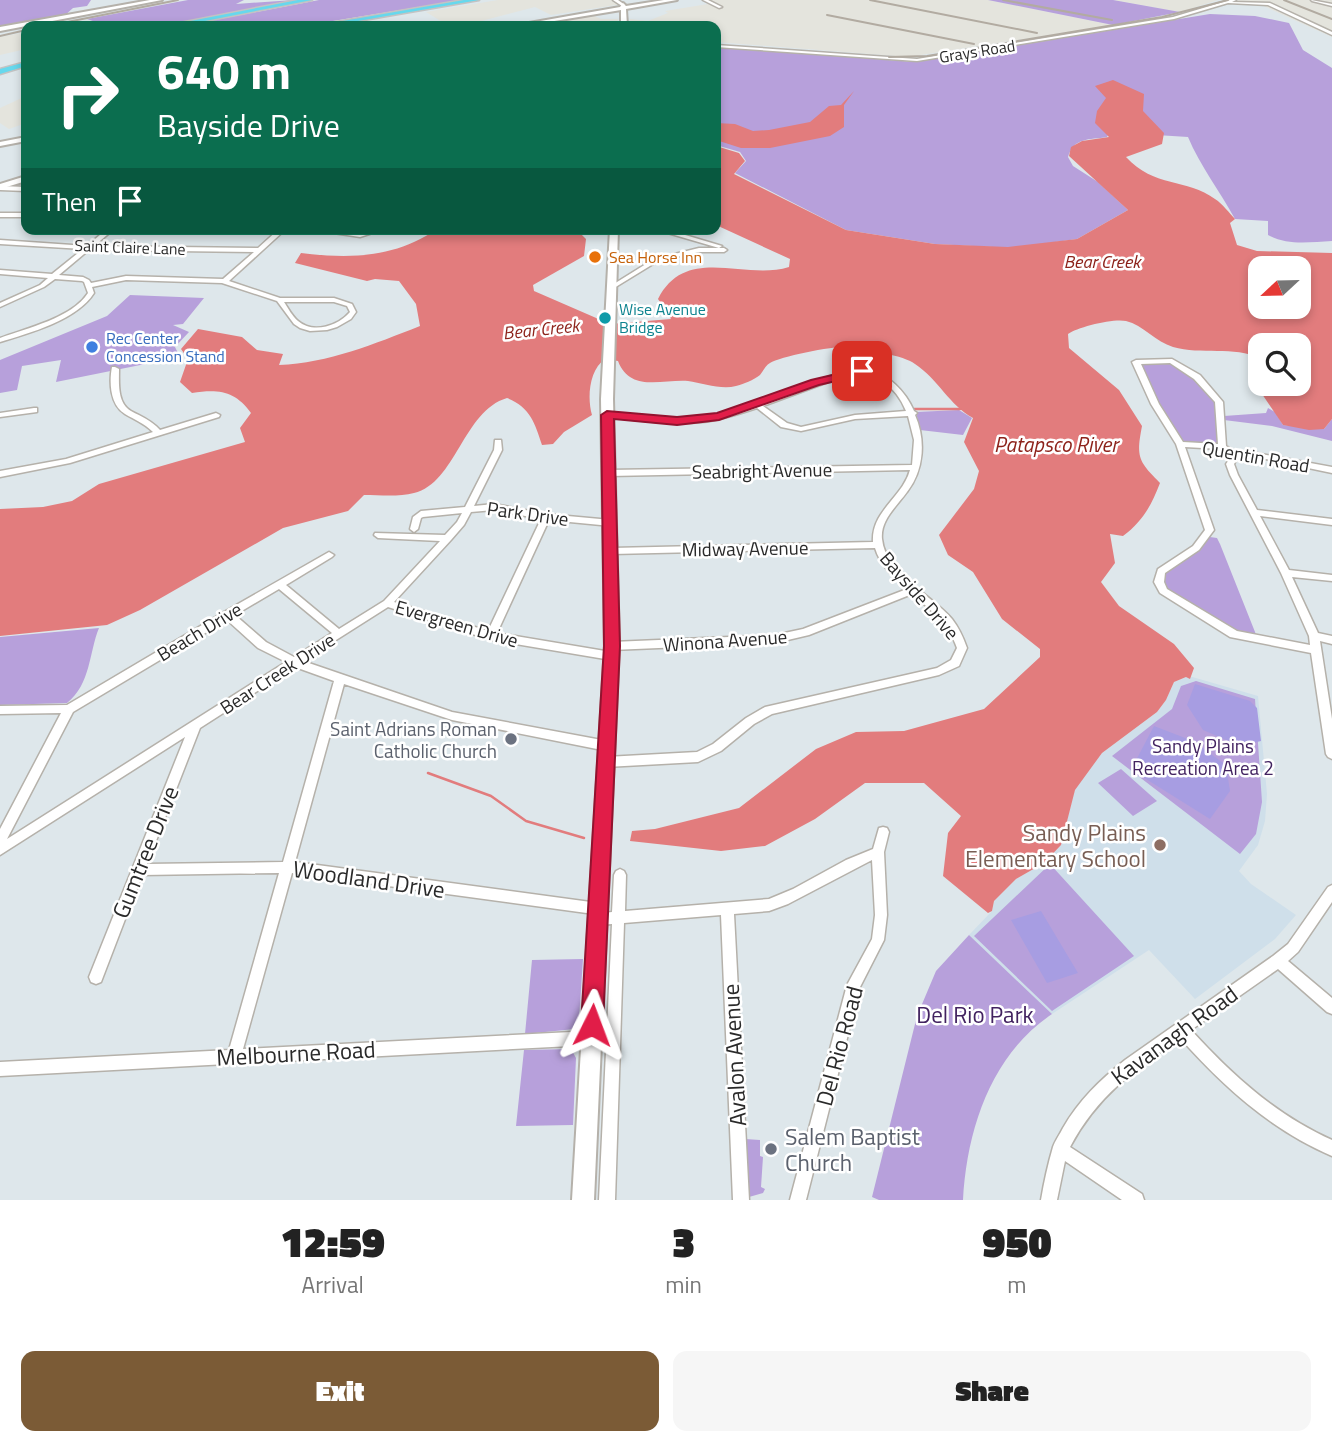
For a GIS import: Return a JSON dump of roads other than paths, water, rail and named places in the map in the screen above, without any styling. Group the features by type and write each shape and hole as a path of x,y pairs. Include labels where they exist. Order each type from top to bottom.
{"highway":[{"path":"196,21 309,0"},
{"path":"348,21 476,0"},
{"path":"0,72 21,66"}],"main road":[{"path":"44,21 159,0"},
{"path":"540,21 623,9 659,0"},
{"path":"537,21 674,0"},
{"path":"623,9 624,21"},
{"path":"0,29 21,25"},
{"path":"0,144 21,141"},
{"path":"1,185 21,178"},
{"path":"583,1200 612,651 612,551 607,415 614,235"}],"street":[{"path":"615,0 623,9"},
{"path":"705,0 720,7"},
{"path":"1313,0 1332,5"},
{"name":"Grays Road","path":"721,46 917,60 1174,18 1232,1 1269,4 1332,34"},
{"path":"1,185 21,187"},
{"path":"0,215 21,215"},
{"path":"0,305 36,290 104,235"},
{"path":"225,281 276,235"},
{"path":"612,287 656,260 699,250 724,250 676,235"},
{"name":"Saint Claire Lane","path":"0,242 89,247 260,250"},
{"path":"0,274 53,277 90,285 126,278 225,281 279,299 341,301 351,305 353,312 340,324 311,328 296,322 279,299"},
{"path":"0,340 78,308 90,296 90,285"},
{"path":"1222,447 1219,402 1197,377 1172,360 1136,362 1149,393 1180,444 1210,530 1196,548 1161,571 1158,582 1163,590 1234,634 1317,650"},
{"path":"116,369 115,393 120,405 159,433"},
{"path":"607,415 691,420 725,415 815,382 862,371 883,380 913,413"},
{"path":"757,405 784,425 801,429 855,417 913,413"},
{"path":"0,415 34,410"},
{"name":"Bayside Drive","path":"227,614 262,645 294,662 452,716 606,754 698,757 709,753 754,718 769,710 951,666 961,653 960,638 884,558 877,545 878,527 913,477 917,424 913,413"},
{"path":"0,474 68,461 216,415"},
{"name":"Bear Creek Drive","path":"0,850 387,603 448,538 471,507 498,450 498,442"},
{"name":"Quentin Road","path":"1180,444 1222,447 1236,456 1256,455 1332,470"},
{"path":"1236,456 1230,465 1286,573 1314,636 1329,712 1332,754"},
{"name":"Seabright Avenue","path":"609,473 915,467"},
{"name":"Park Drive","path":"414,529 417,517 421,514 471,507 503,508 546,517 611,523"},
{"path":"1255,513 1332,522"},
{"path":"491,636 546,517"},
{"path":"378,535 448,538"},
{"name":"Midway Avenue","path":"612,551 877,545"},
{"name":"Beach Drive","path":"69,709 330,555"},
{"path":"1286,573 1332,578"},
{"path":"279,584 338,633"},
{"name":"Winona Avenue","path":"612,651 775,639 805,632 914,590"},
{"name":"Evergreen Drive","path":"387,603 491,636 612,651"},
{"path":"1314,636 1332,640"},
{"path":"234,1056 340,679"},
{"path":"0,710 69,709 0,841"},
{"name":"Gumtree Drive","path":"96,976 195,727"},
{"name":"Del Rio Road","path":"798,1200 854,985 878,940 878,852 883,832"},
{"name":"Woodland Drive","path":"138,870 287,867 619,918 762,907 785,900 860,858 878,852"},
{"path":"607,1200 620,875"},
{"name":"Kavanagh Road","path":"1049,1200 1060,1149 1080,1111 1096,1092 1278,961 1293,948 1332,891"},
{"name":"Avalon Avenue","path":"727,911 741,1200"},
{"path":"1278,961 1332,1007"},
{"path":"1181,1029 1244,1093 1298,1131 1332,1148"},
{"name":"Melbourne Road","path":"0,1069 591,1038"},
{"path":"1060,1149 1136,1200"}],"water":[{"name":"Patapsco River","path":"1113,80 1144,94 1143,111 1164,133 1162,144 1126,157 1148,174 1204,192 1218,201 1235,219 1230,223 1237,245 1257,251 1332,253 1332,419 1324,429 1309,430 1283,425 1263,396 1311,396 1311,333 1248,333 1248,354 1173,347 1138,326 1120,320 1096,324 1068,334 1069,348 1119,390 1142,426 1140,458 1160,483 1150,506 1136,525 1123,536 1110,534 1115,563 1101,582 1119,606 1174,644 1194,668 1190,679 1186,677 1174,682 1157,712 1102,753 1075,790 1061,845 1044,863 1016,879 994,901 992,911 988,913 943,876 948,833 961,816 924,783 865,783 815,819 765,846 721,851 630,841 632,831 655,829 739,808 816,749 856,732 904,731 984,709 1040,657 1040,649 1002,619 973,572 948,555 939,535 974,489 979,471 964,442 973,418 957,407 923,370 910,361 895,356 854,347 812,351 776,360 755,379 724,387 688,381 639,381 623,371 618,361 605,359 596,370 591,385 592,415 564,432 553,444 542,445 534,423 526,411 507,398 492,405 480,417 440,476 428,487 408,494 364,495 348,511 283,528 140,610 107,625 0,636 0,509 43,507 72,501 99,484 245,442 240,428 251,413 239,400 226,393 192,393 180,382 188,359 181,349 198,329 242,337 257,350 283,354 279,365 333,357 420,326 416,304 399,281 367,281 295,263 301,253 337,256 372,254 405,246 427,235 582,235 586,239 584,256 533,285 534,291 610,324 671,319 658,299 670,282 684,273 700,268 772,270 789,267 790,259 721,227 721,148 739,153 745,161 734,174 846,230 935,244 1008,247 1077,239 1128,210 1069,156 1071,147 1082,141 1109,137 1095,123 1097,111 1106,98 1095,86"},
{"path":"854,91 844,105 844,127 830,136 770,148 741,148 721,142 721,123 735,124 753,131 769,130 810,122 829,106 841,105"}],"waterway":[{"path":"905,409 960,409"},
{"path":"428,773 491,796 526,821 584,838"}],"railway":[{"path":"72,21 178,0"},
{"path":"870,0 1037,33"},
{"path":"1003,0 1112,20"},
{"path":"889,57 927,56 1162,17 1228,0"},
{"path":"1284,0 1332,19"},
{"path":"827,15 974,44"},
{"path":"0,36 21,31"}],"place":[{"name":"Sea Horse Inn","path":"595,257"},
{"name":"Wise Avenue Bridge","path":"605,318"},
{"name":"Rec Center Concession Stand","path":"92,347"},
{"name":"Saint Adrians Roman Catholic Church","path":"511,739"},
{"name":"Sandy Plains Elementary School","path":"1160,845"},
{"name":"Salem Baptist Church","path":"771,1149"}],"water label":[{"name":"Bear Creek","path":"1102,261"},
{"name":"Bear Creek","path":"541,329"}],"park label":[{"name":"Sandy Plains Recreation Area 2","path":"1203,756"},
{"name":"Del Rio Park","path":"975,1014"}]}
